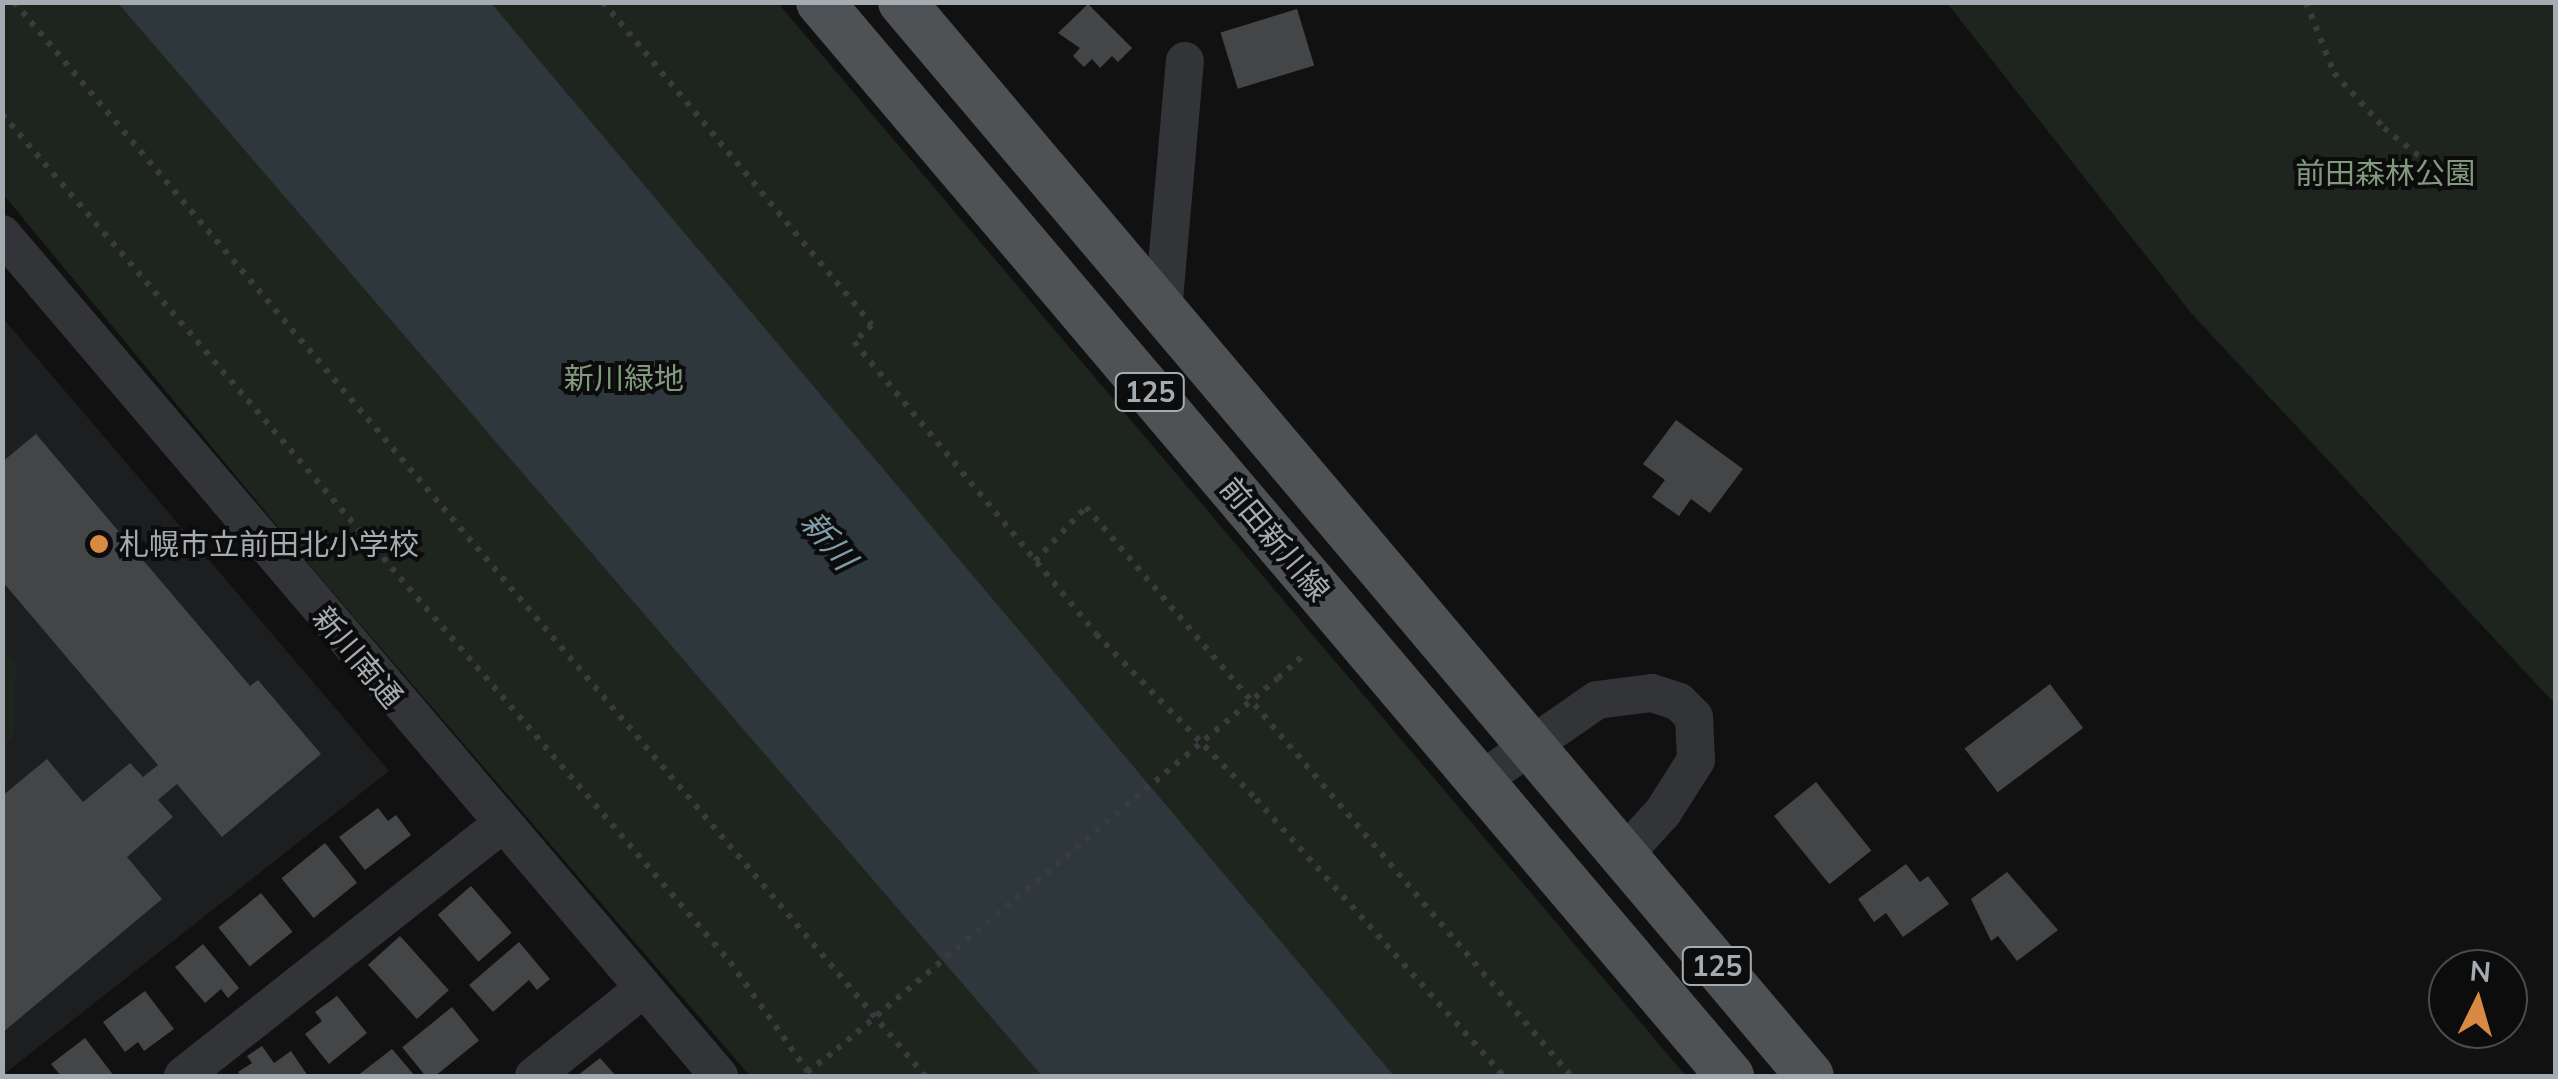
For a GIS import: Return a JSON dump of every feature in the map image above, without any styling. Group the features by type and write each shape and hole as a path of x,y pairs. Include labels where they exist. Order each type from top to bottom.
{"main road":[{"name":"前田新川線","path":"820,2 1730,1076"},
{"name":"前田新川線","path":"902,2 1810,1076"}],"street":[{"path":"1163,311 1186,62"},
{"name":"新川南通","path":"2,234 719,1076"},
{"path":"1480,781 1528,743 1596,700 1623,693 1679,702 1694,717 1696,760 1663,812 1623,856"},
{"path":"183,1076 502,824"},
{"path":"534,1076 643,988"}],"path":[{"path":"14,2 924,1076"},
{"path":"603,2 872,325 854,342 1036,560 1504,1076"},
{"path":"2306,2 2334,73 2384,128 2429,164"},
{"path":"2,114 730,962 809,1074 1305,654"},
{"path":"1036,560 1086,506 1571,1076"}],"shaded area":[{"name":"札幌市立前田北小学校","path":"2,317 389,771 3,1075 2,1074"}],"green space":[{"name":"新川緑地","path":"2,3 778,3 1686,1076 750,1076 312,568 3,194"},
{"name":"前田森林公園","path":"1947,3 2555,3 2555,704 2191,313"},
{"path":"2,648 16,665 14,737 3,746"}],"water":[{"name":"新川","path":"118,3 491,3 1394,1076 1042,1076"}],"building":[{"path":"1088,4 1132,48 1118,62 1112,56 1100,68 1092,59 1084,67 1073,56 1080,48 1058,33"},
{"path":"1297,9 1314,65 1238,89 1220,32"},
{"path":"1676,420 1743,469 1710,513 1691,499 1679,516 1652,497 1665,480 1643,464"},
{"path":"36,434 250,686 258,680 321,754 222,837 177,784 158,800 173,817 127,857 162,899 2,1033 2,796 47,759 83,802 130,763 143,777 158,765 2,581 2,462"},
{"path":"2050,684 2083,728 1998,792 1965,748"},
{"path":"1816,782 1871,850 1829,884 1774,816"},
{"path":"378,808 388,821 396,815 411,835 365,870 339,837"},
{"path":"325,843 357,883 314,918 281,878"},
{"path":"1906,864 1920,882 1928,876 1949,904 1903,937 1886,913 1874,922 1858,899"},
{"path":"2007,872 2058,930 2017,961 1998,936 1991,941 1971,899"},
{"path":"471,886 512,933 478,962 438,915"},
{"path":"261,893 292,932 250,966 218,928"},
{"path":"400,936 449,990 417,1019 368,965"},
{"path":"519,942 550,979 537,990 529,980 493,1012 469,985"},
{"path":"203,944 239,988 228,998 221,989 205,1003 175,967"},
{"path":"145,991 174,1029 144,1051 138,1042 125,1052 103,1022"},
{"path":"337,996 367,1033 329,1064 305,1034 322,1021 315,1012"},
{"path":"452,1007 479,1040 435,1076 426,1076 402,1047"},
{"path":"85,1038 114,1076 61,1076 51,1064"},
{"path":"262,1046 274,1063 291,1051 308,1076 241,1076 238,1072 252,1063 247,1056"},
{"path":"392,1049 415,1076 357,1076"},
{"path":"600,1058 616,1076 577,1076"}],"place":[{"name":"札幌市立前田北小学校","path":"99,544"}]}
